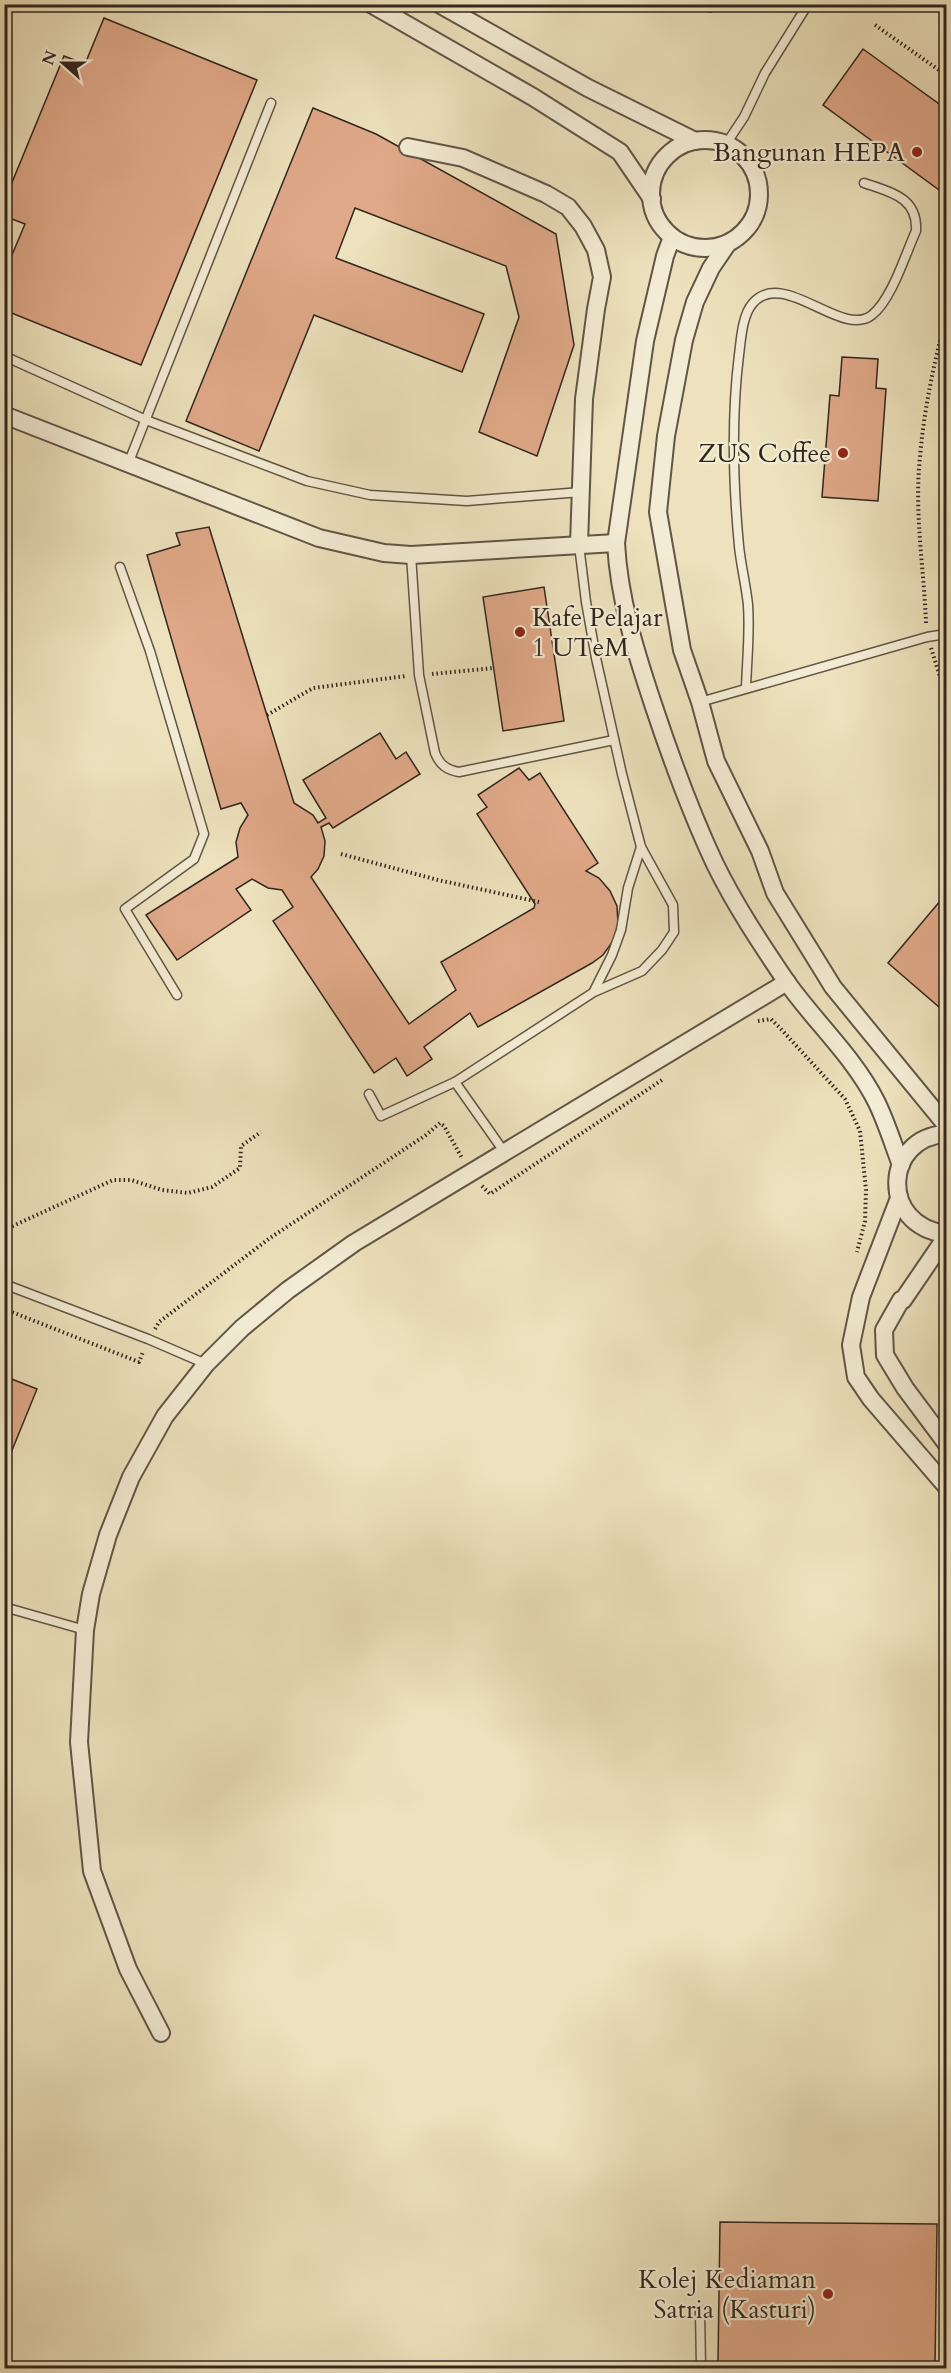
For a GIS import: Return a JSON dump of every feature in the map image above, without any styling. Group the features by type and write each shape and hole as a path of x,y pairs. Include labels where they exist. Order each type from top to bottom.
{"street":[{"path":"371,4 400,11 620,152 652,199"},
{"path":"439,4 588,88 695,141"},
{"path":"728,243 709,248 690,246 672,237 662,226 655,213 652,184 660,164 675,149 695,141 716,141 738,151 755,173 759,200 748,225 728,243 711,268 695,302 684,340 666,436 658,512 668,558 682,650 700,702 716,761 760,851 775,892 833,987 946,1125"},
{"path":"408,147 464,159 546,194 568,207 583,226 596,250 603,277 596,309 584,399 579,544"},
{"path":"672,237 665,256 645,341 616,543 624,609 643,675 683,792 716,866 787,982 876,1101 901,1165"},
{"path":"4,415 319,538 384,553 411,555 616,543"},
{"path":"161,2033 128,1970 92,1871 79,1742 85,1630 91,1594 108,1535 131,1477 165,1416 206,1364 242,1328 288,1290 354,1243 787,982"},
{"path":"946,1134 922,1140 909,1151 901,1165 897,1181 899,1198 906,1213 917,1225 946,1235 910,1291 901,1300 884,1330 885,1355 905,1388 946,1443"},
{"path":"899,1198 861,1297 851,1345 856,1377 871,1399 946,1486"}],"lane":[{"path":"4,11 7,4"},
{"path":"726,144 744,117 765,73 808,4"},
{"path":"128,465 271,103"},
{"path":"746,687 748,606 739,549 734,478 733,400 746,318 753,303 765,295 783,294 845,318 859,321 871,316 880,306 916,231 917,218 902,198 864,183"},
{"path":"4,356 146,420 307,481 370,495 467,501 581,492"},
{"path":"369,1094 381,1116 455,1082 594,992 642,970 662,950 674,932 673,905 641,847 614,740 588,613 579,544"},
{"path":"411,555 419,675 438,761 451,771 459,772 614,740"},
{"path":"120,567 150,651 204,834 194,859 125,909 177,995"},
{"path":"700,702 746,687 927,637 946,634"},
{"path":"594,992 621,930 628,888 641,847"},
{"path":"455,1082 505,1153"},
{"path":"4,1284 148,1339 206,1364"},
{"path":"4,1607 85,1630"},
{"path":"700,2310 700,2368"}],"path":[{"path":"875,25 946,75"},
{"path":"946,317 930,380 919,458 918,510 927,637 946,696"},
{"path":"267,715 314,687 494,668"},
{"path":"341,854 438,880 539,902"},
{"path":"751,1025 771,1019 845,1099 860,1131 866,1190 865,1221 857,1253"},
{"path":"4,1308 139,1362 148,1339 159,1322 270,1238 426,1135 440,1123 444,1126 471,1174 490,1194 669,1076"},
{"path":"4,1230 113,1180 131,1180 162,1190 188,1194 212,1187 240,1168 241,1146 261,1132"}],"building":[{"path":"671,4 713,4 711,12"},
{"path":"104,18 257,80 141,365 4,310 4,274 25,224 4,216 4,202 64,56 85,64"},
{"name":"Bangunan HEPA","path":"863,49 946,109 946,195 823,105"},
{"path":"313,108 376,134 556,234 574,345 537,456 479,432 519,317 506,266 355,208 336,258 484,314 462,372 314,315 259,451 186,421"},
{"path":"842,357 878,359 876,388 886,389 878,501 822,497 830,395 839,396"},
{"path":"209,527 294,803 313,815 318,823 326,818 303,780 380,733 396,759 406,752 420,774 333,828 329,823 321,827 325,841 324,856 311,877 409,1024 456,990 441,962 534,908 535,904 477,814 487,807 478,795 519,768 529,780 540,773 598,863 586,871 599,878 610,891 617,906 618,924 613,941 603,955 478,1027 470,1013 424,1047 432,1059 407,1076 396,1058 374,1073 273,921 293,907 282,890 268,888 252,879 236,889 251,910 177,960 146,915 238,857 236,842 240,828 248,815 241,803 221,809 147,555 180,545 176,533"},
{"name":"Kafe Pelajar 1 UTeM","path":"544,587 564,721 503,731 483,597"},
{"path":"946,894 946,1013 888,963"},
{"path":"4,1376 37,1389 4,1470"},
{"name":"Kolej Kediaman Satria (Kasturi)","path":"720,2222 937,2224 935,2366 718,2363"}],"place":[{"name":"Bangunan HEPA","path":"917,152"},
{"name":"ZUS Coffee","path":"843,453"},
{"name":"Kafe Pelajar 1 UTeM","path":"520,632"},
{"name":"Kolej Kediaman Satria (Kasturi)","path":"828,2294"}]}
